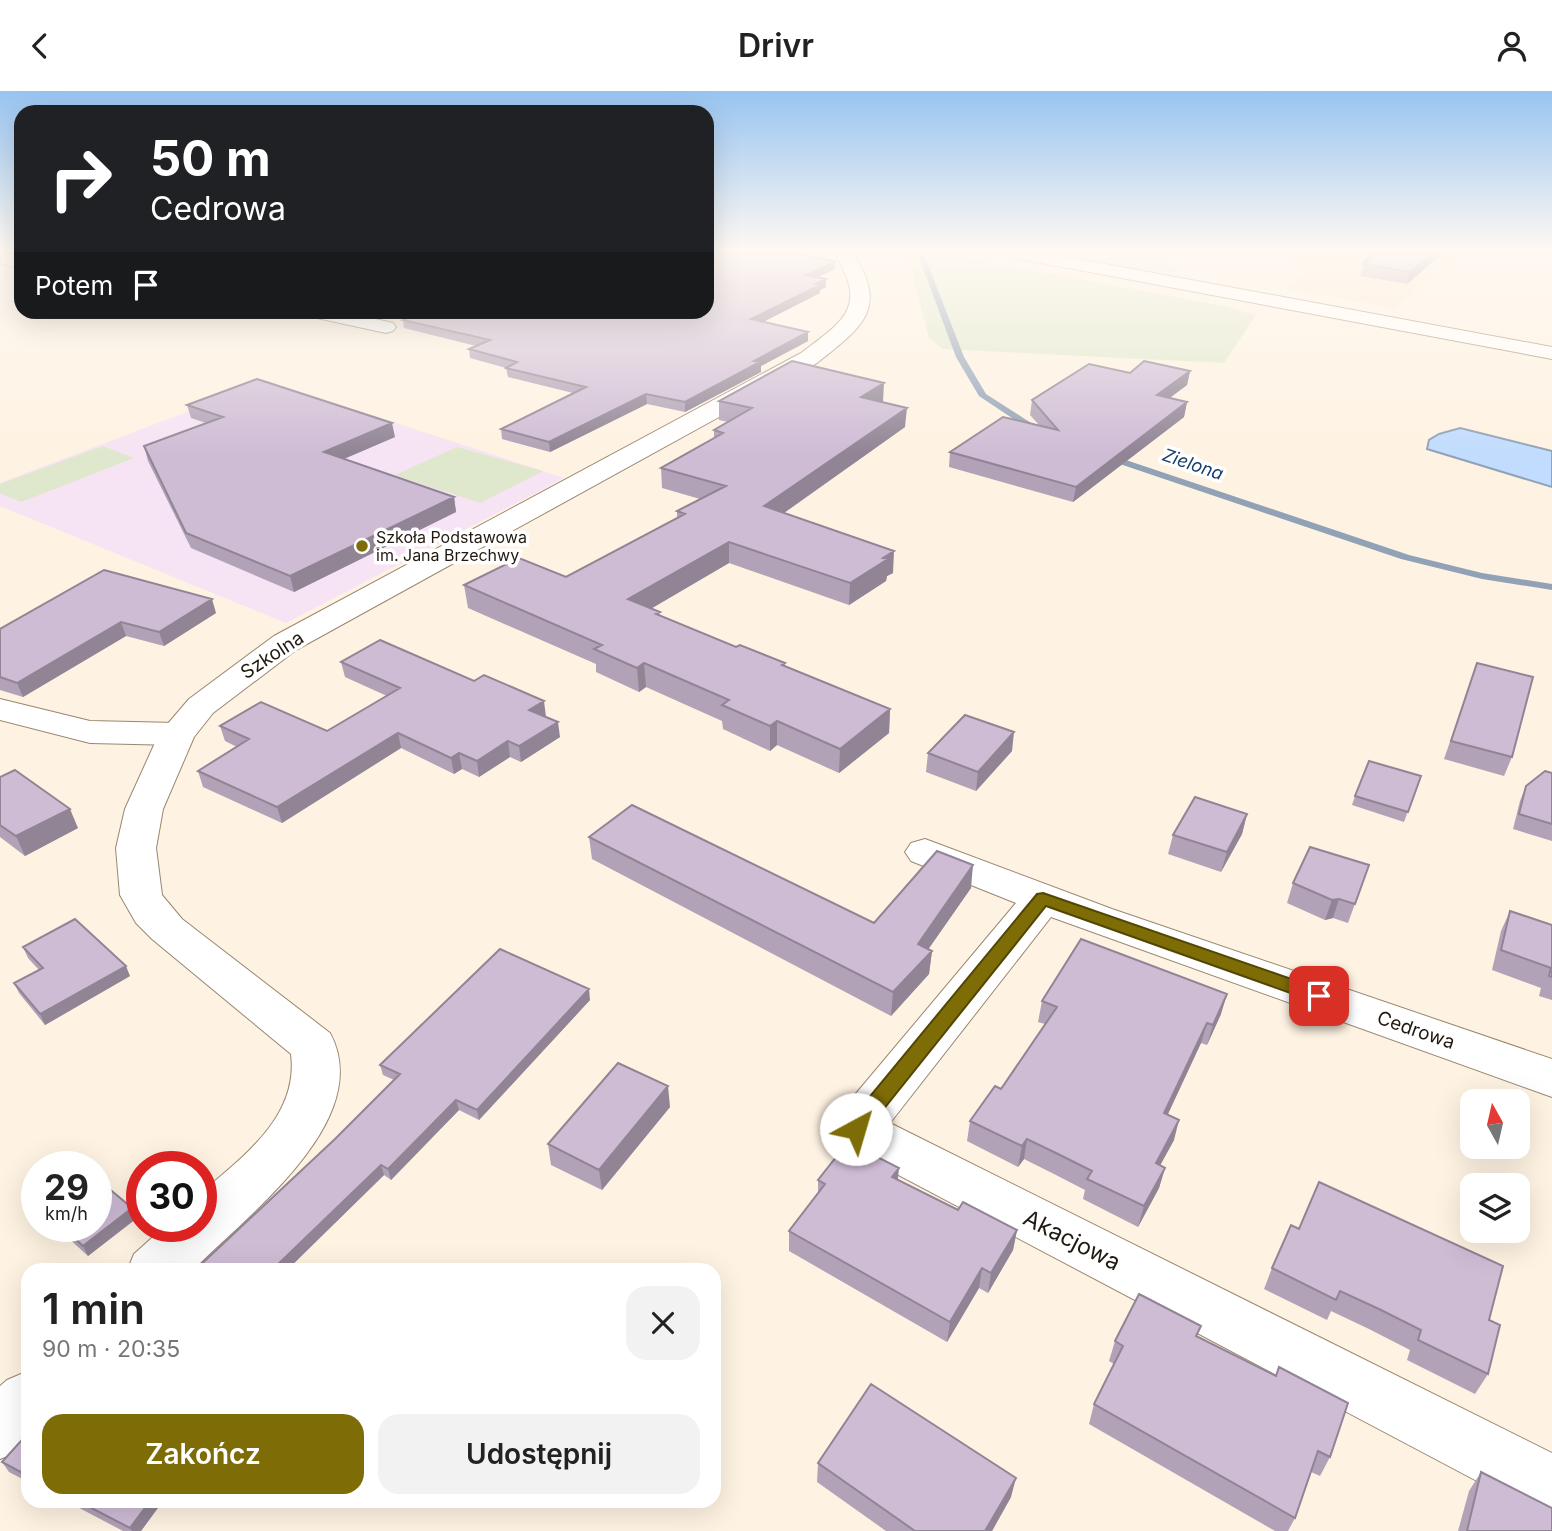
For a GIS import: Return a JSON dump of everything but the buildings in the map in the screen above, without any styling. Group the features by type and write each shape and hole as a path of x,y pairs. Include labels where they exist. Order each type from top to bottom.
{"street":[{"path":"349,319 386,327"},
{"name":"Szkolna","path":"217,1210 293,1135 314,1094 317,1058 313,1046 167,929 151,913 141,895 136,848 144,809 177,734 201,706 285,643 809,358 852,319"},
{"path":"1371,319 1552,353"},
{"path":"0,709 90,732 177,734"},
{"name":"Cedrowa","path":"925,852 1043,898 1552,1078"},
{"name":"Akacjowa","path":"1043,898 856,1129 1552,1487"},
{"name":"Szkolna","path":"162,1263 184,1242"},
{"path":"0,1429 21,1407"}],"shaded area":[{"path":"268,381 564,478 286,623 0,506 0,483"}],"green space":[{"path":"924,319 1253,319 1224,363 943,349 929,338"},
{"path":"103,446 134,458 21,502 0,493 0,484"},
{"path":"457,447 543,471 480,503 395,475"}],"water":[{"path":"1460,428 1552,451 1552,487 1427,449 1429,440"}],"waterway":[{"name":"Zielona","path":"946,319 960,357 983,396 1036,430"},
{"name":"Zielona","path":"1108,457 1405,557 1482,576 1552,587"}],"place":[{"name":"Szkoła Podstawowa im. Jana Brzechwy","path":"362,546"}],"route":[{"path":"856,1129 1043,898 1319,996"}]}
